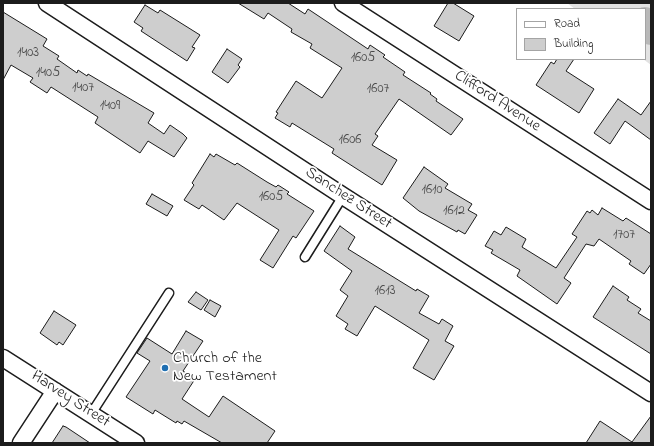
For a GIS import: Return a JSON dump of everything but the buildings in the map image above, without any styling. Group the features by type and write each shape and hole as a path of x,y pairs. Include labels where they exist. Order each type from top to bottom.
{"street":[{"name":"Sanchez Street","path":"47,3 343,196 651,393"},
{"name":"Clifford Avenue","path":"343,3 651,201"},
{"name":"Harvey Street","path":"3,358 136,443"},
{"path":"21,443 55,391"}],"lane":[{"path":"305,257 343,196"},
{"path":"91,414 169,293"}],"shaded area":[{"path":"567,3 651,3 651,65 644,60 646,60 646,8 574,8"}],"waterway":[{"path":"646,23 651,31"}],"place":[{"name":"Church of the New Testament","path":"165,368"}]}
